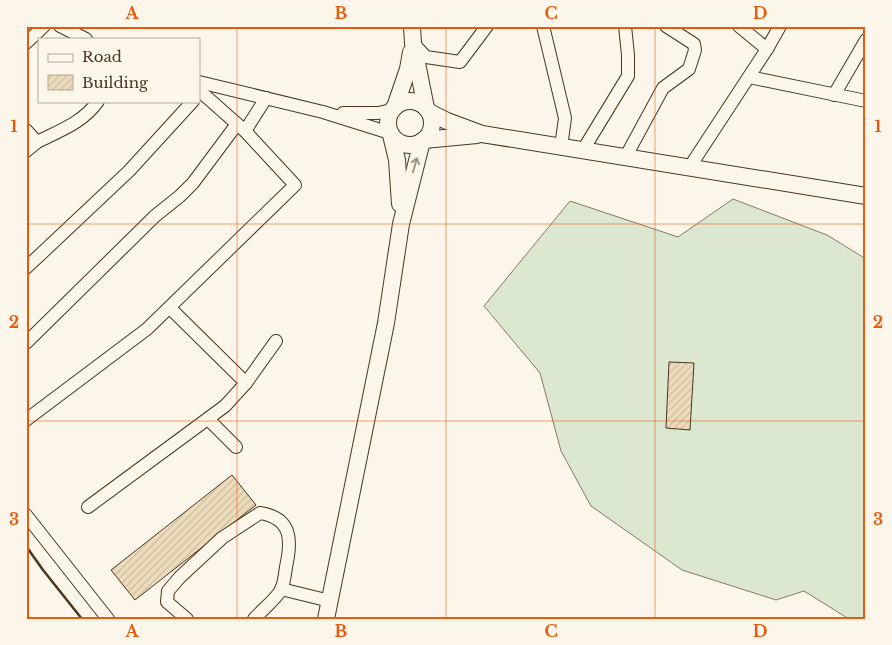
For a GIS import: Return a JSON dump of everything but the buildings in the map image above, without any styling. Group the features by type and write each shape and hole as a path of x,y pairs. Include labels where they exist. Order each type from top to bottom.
{"main road":[{"path":"326,619 386,322 401,224 423,141 431,130 431,118 427,110 413,43 412,26"},
{"path":"401,224 399,180 388,122 408,69 413,43"},
{"path":"394,109 407,102 420,104 427,110 482,134 866,196"},
{"path":"391,134 396,140 409,145 423,141 482,134"}],"street":[{"path":"26,42 44,26"},
{"path":"60,26 84,38"},
{"path":"413,43 426,57 460,62 487,26"},
{"path":"543,26 564,118 561,147"},
{"path":"583,150 628,76 625,26"},
{"path":"625,158 664,88 689,69 695,50 694,44 666,26"},
{"path":"739,26 767,49"},
{"path":"689,168 780,26"},
{"path":"834,95 866,40"},
{"path":"749,77 866,101"},
{"path":"200,91 266,98 323,112 391,134"},
{"path":"26,420 147,330 295,185 241,128 200,91"},
{"path":"26,343 155,216 180,196 266,98"},
{"path":"26,152 37,142 80,120 97,102"},
{"path":"26,268 129,171 190,102"},
{"path":"323,112 362,114 394,109"},
{"path":"26,130 37,142"},
{"path":"170,308 246,383"},
{"path":"88,507 225,406 246,383 276,341"},
{"path":"208,419 236,447"},
{"path":"187,619 167,602 168,591 180,577 222,538 260,513 274,515 284,525 290,541 290,551 281,589 254,619"},
{"path":"26,515 108,619"},
{"path":"281,589 330,601"}],"green space":[{"path":"733,199 827,235 866,259 866,619 849,619 804,591 776,600 682,570 591,506 561,451 540,373 484,306 570,201 678,237"}],"wall":[{"path":"26,546 82,619"}]}
